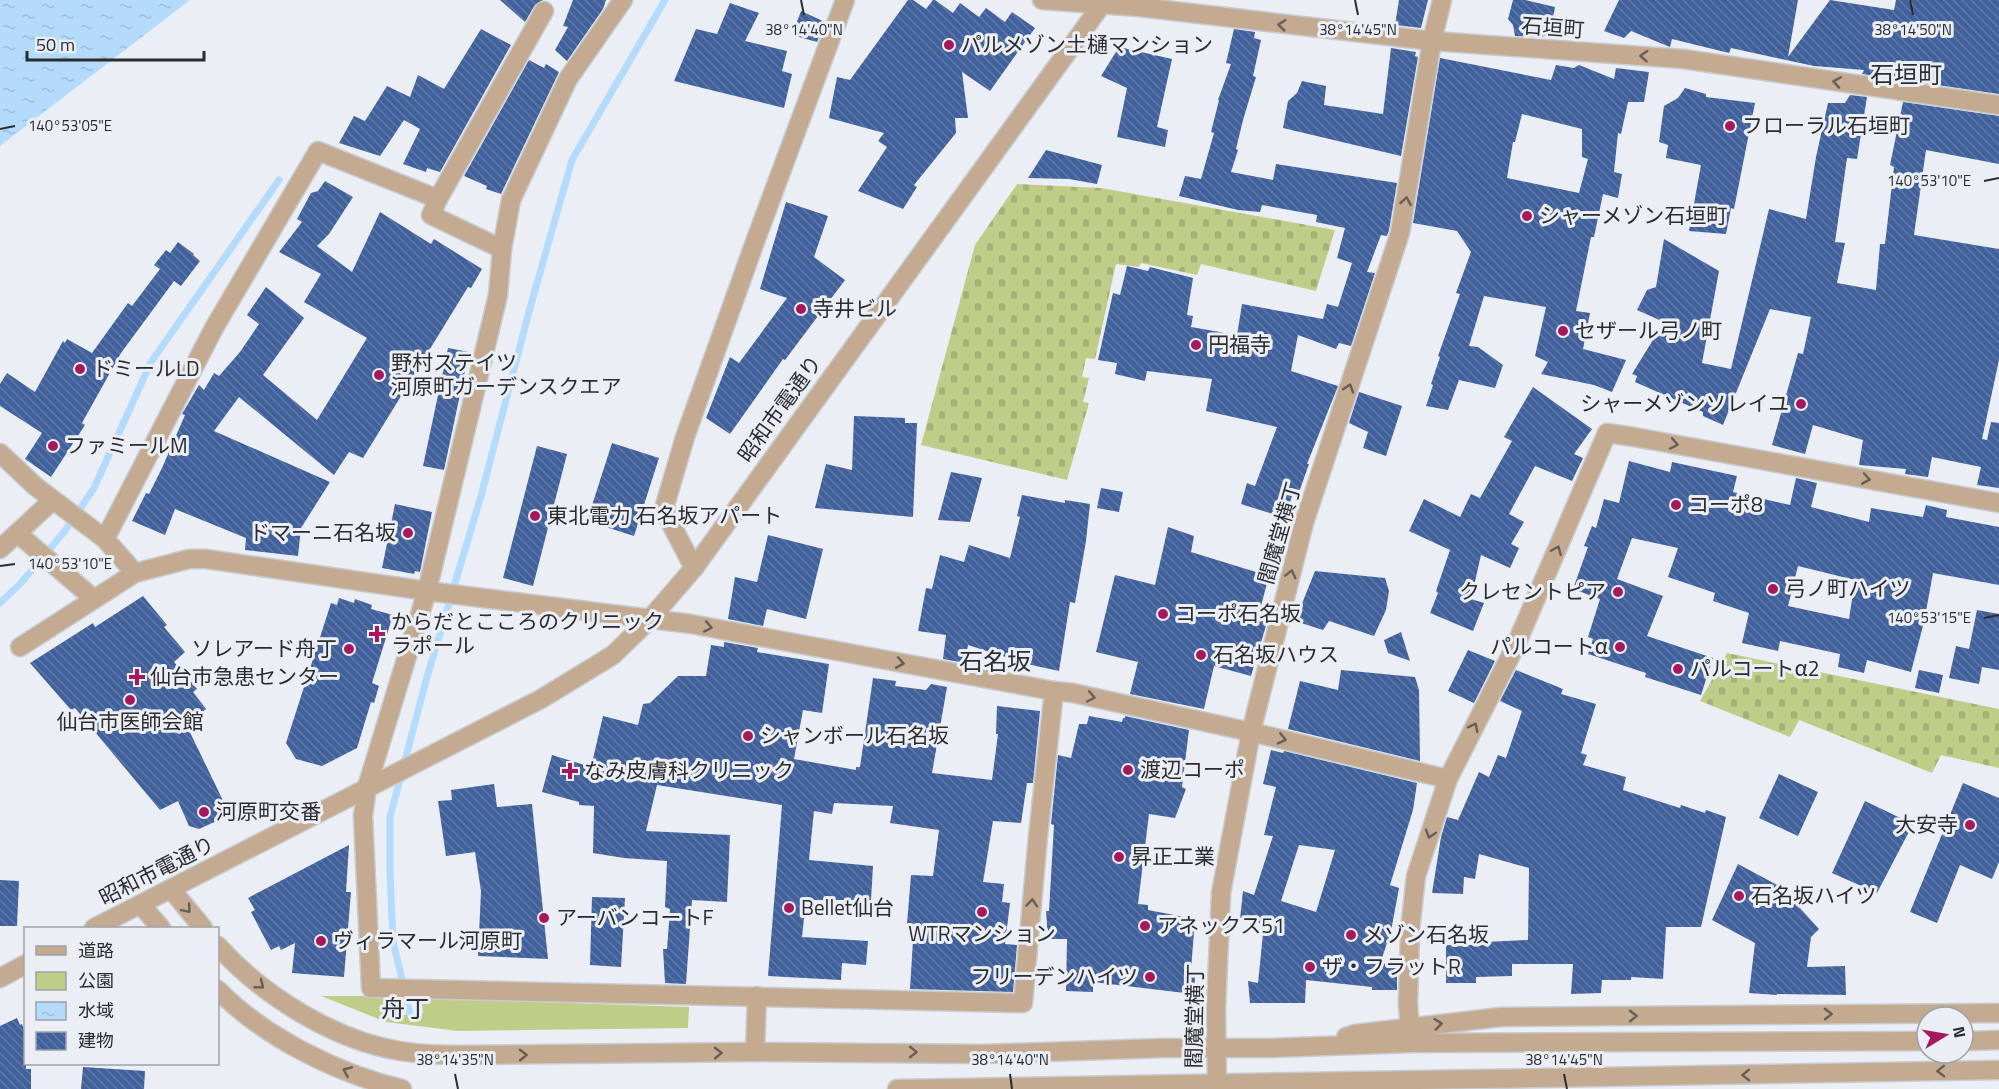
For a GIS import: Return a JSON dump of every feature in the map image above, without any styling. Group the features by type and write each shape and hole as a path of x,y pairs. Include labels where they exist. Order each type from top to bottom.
{"street":[{"path":"623,0 568,79 511,200 502,249 498,295 433,591 367,787 363,816 371,988 414,987 1023,1003 1054,691"},
{"path":"694,568 669,520 665,504 697,404 845,0"},
{"name":"石垣町","path":"1042,0 1104,2 1432,41 1683,59 1999,105"},
{"name":"閻魔堂横丁","path":"1217,1086 1216,1008 1221,893 1251,732 1304,523 1400,233 1432,41 1442,0"},
{"name":"昭和市電通り","path":"96,927 541,699 613,655 650,619 694,568 1104,2"},
{"path":"502,249 431,215 544,11"},
{"path":"98,534 214,328 269,238 318,151 438,199"},
{"path":"1410,1035 1410,930 1416,876 1448,779 1515,647 1607,433 1634,436 1999,504"},
{"path":"0,453 35,486 98,534 135,573"},
{"path":"0,549 17,533 58,504"},
{"path":"17,533 94,599"},
{"path":"20,647 135,573 189,559 206,559 692,624 1073,693 1448,779"},
{"path":"171,889 202,927"},
{"path":"141,905 159,927"},
{"path":"219,946 235,965 265,990 326,1026 398,1051 460,1055 755,1052 983,1054 1319,1046 1410,1035 1501,1017 1999,1013"},
{"path":"0,978 24,965"},
{"path":"219,991 267,1029 306,1054 362,1078 402,1089"},
{"path":"755,1052 757,996"},
{"path":"1410,1035 1915,1041"},
{"path":"1975,1041 1999,1040"},
{"path":"897,1089 1395,1085 1999,1070"}],"green space":[{"path":"1017,184 1101,188 1335,230 1316,291 1201,264 1197,275 1141,263 1139,267 1116,264 1095,359 1086,358 1082,377 1089,378 1083,402 1089,403 1067,480 921,445 975,245"},
{"path":"1727,653 1999,709 1999,768 1941,755 1932,773 1799,720 1790,737 1700,701"},
{"path":"321,996 386,996 391,1016 423,1013 421,998 689,1007 688,1028 458,1031 386,1022"}],"water":[{"path":"0,0 190,0 0,146"}],"building":[{"path":"500,0 543,0 535,5 525,22"},
{"path":"573,0 606,0 603,9 567,61 555,50 568,27 563,26"},
{"path":"908,0 913,0 926,9 935,0 953,13 960,3 979,17 986,8 1005,22 1012,12 1035,28 990,91 962,72 968,118 955,118 956,133 914,185 917,187 903,209 858,191 887,147 878,141 884,133 829,118 837,77 850,80"},
{"path":"1399,0 1428,0 1421,28 1395,25"},
{"path":"1513,0 1525,0 1555,7 1550,35 1515,36 1513,25 1508,19"},
{"path":"1619,0 1798,0 1788,57 1830,0 1894,10 1896,0 1999,0 1999,94 1862,74 1864,70 1814,66 1731,48 1729,53 1672,39 1670,47 1631,31 1624,38 1604,31"},
{"path":"730,3 759,13 745,41 787,51 782,71 792,74 784,108 674,81 696,29 717,34"},
{"path":"801,11 825,22 817,42 792,35"},
{"path":"481,29 511,45 440,172 427,168 426,172 403,164 420,129 404,120 380,156 339,143 354,116 365,121 387,86 410,97 418,75 444,89"},
{"path":"1234,29 1255,32 1254,38 1261,40 1253,76 1256,77 1231,172 1273,180 1276,164 1397,183 1389,230 1387,236 1381,235 1367,272 1375,273 1351,346 1339,343 1336,349 1298,335 1291,371 1338,386 1307,464 1309,464 1298,495 1293,493 1285,518 1241,504 1247,483 1255,486 1277,427 1206,411 1212,379 1147,371 1145,381 1115,374 1117,363 1098,360 1113,293 1120,295 1127,266 1148,271 1150,267 1193,278 1187,315 1193,316 1191,327 1237,335 1242,304 1323,319 1327,304 1338,307 1352,263 1337,258 1345,228 1316,222 1317,215 1262,205 1260,212 1238,210 1179,196 1185,176 1201,179 1214,133 1211,132 1218,100 1231,64 1226,63"},
{"path":"1119,47 1172,59 1157,127 1168,130 1165,147 1117,137 1127,88 1101,76"},
{"path":"1391,48 1416,52 1415,56 1418,57 1401,156 1283,128 1288,101 1297,93 1302,81 1326,86 1324,105 1383,114"},
{"path":"1440,58 1551,80 1556,65 1574,68 1579,65 1614,79 1616,68 1649,72 1644,102 1628,102 1621,134 1618,133 1614,172 1622,174 1618,198 1603,194 1594,237 1591,237 1576,311 1590,313 1583,349 1626,360 1612,392 1594,385 1541,374 1548,362 1535,356 1546,307 1484,296 1469,346 1478,347 1503,365 1495,388 1459,380 1448,410 1426,406 1440,357 1438,356 1460,294 1456,293 1471,252 1457,231 1413,223","holes":["1522,114 1582,129 1582,157 1588,159 1579,193 1507,178 1513,142 1515,142"]},
{"path":"529,60 544,68 546,64 559,72 501,194 486,189 487,186 464,176"},
{"path":"1685,88 1706,94 1706,97 1755,103 1734,209 1731,208 1726,234 1689,231 1701,165 1666,158 1668,145 1659,142 1664,106 1678,98"},
{"path":"1850,95 1867,97 1857,159 1847,158 1835,242 1845,243 1837,283 1876,290 1880,244 1885,244 1894,167 1890,165 1903,102 1999,116 1999,164 1926,150 1914,235 1999,249 1999,360 1982,439 1987,440 1991,422 1999,423 1999,488 1977,485 1981,467 1932,457 1928,477 1905,474 1906,469 1859,465 1863,440 1813,425 1805,454 1772,445 1798,353 1803,354 1811,317 1770,309 1723,425 1703,416 1703,412 1635,382 1637,376 1632,374 1664,322 1637,310 1647,290 1656,287 1664,239 1719,271 1702,363 1731,369 1769,209 1806,219 1828,103 1845,103"},
{"path":"1046,150 1102,165 1097,184 1069,179 1028,178"},
{"path":"325,181 353,197 329,234 317,246 352,272 380,212 431,244 434,239 482,269 471,288 468,287 363,458 349,452 334,475 239,397 214,431 330,482 301,528 298,556 245,550 246,538 175,509 165,535 132,521 162,468 185,415 182,414 199,385 204,390 214,373 219,376 240,352 259,324 247,315 266,287 304,318 263,375 317,420 367,338 304,302 321,274 279,252 302,222 297,219 311,193 318,191"},
{"path":"786,202 828,216 814,257 845,280 785,360 783,359 730,434 706,418 730,357 739,363 787,298 760,289"},
{"path":"178,242 200,261 181,286 174,281 121,353 82,423 85,425 51,477 25,459 42,433 0,406 0,384 7,373 35,392 63,341 65,343 67,339 92,353 128,303 132,306 160,269 154,265 166,250 170,253"},
{"path":"448,348 469,352 444,470 423,466"},
{"path":"1533,387 1592,429 1574,454 1583,458 1572,481 1535,466 1509,514 1524,522 1511,544 1519,548 1510,568 1481,555 1471,599 1484,603 1473,631 1430,613 1450,550 1409,531 1424,499 1460,517 1471,494 1480,498 1512,441 1504,437"},
{"path":"1359,392 1402,406 1386,456 1363,448 1368,432 1349,423"},
{"path":"854,416 905,418 905,423 917,423 913,517 815,508 826,464 852,470"},
{"path":"612,443 659,458 634,536 587,521"},
{"name":"東北電力 石名坂アパート","path":"537,446 567,454 533,586 503,578"},
{"path":"1629,461 1670,472 1672,462 1737,476 1733,492 1790,505 1796,478 1817,483 1811,507 1869,522 1871,508 1923,517 1926,505 1947,510 1946,517 1999,527 1999,585 1933,573 1924,622 1911,672 1867,660 1864,673 1838,667 1840,654 1780,641 1778,651 1742,643 1749,613 1713,601 1715,593 1668,577 1678,548 1632,538 1617,579 1663,596 1647,636 1713,658 1701,695 1645,677 1646,673 1588,654 1593,639 1588,637 1600,599 1573,589 1588,547 1584,546 1592,526 1596,528 1604,499 1619,503","holes":["1798,566 1855,580 1849,619 1788,606"]},
{"path":"951,472 982,478 970,522 938,520"},
{"path":"1101,488 1123,492 1119,512 1097,508"},
{"path":"1022,495 1065,503 1065,500 1090,504 1075,603 1070,602 1059,671 1027,664 968,645 965,663 943,659 946,635 918,631 926,588 932,589 940,555 964,562 969,545 1010,558 1020,517 1017,516"},
{"name":"ドマーニ石名坂","path":"395,504 432,512 420,572 415,571 414,574 382,568"},
{"path":"1168,527 1194,536 1191,552 1269,576 1258,617 1268,619 1251,676 1214,666 1204,709 1130,694 1138,662 1096,652 1115,575 1155,585"},
{"path":"768,535 823,549 806,619 767,609 763,626 728,619 735,577 757,582"},
{"path":"1315,571 1385,578 1389,591 1386,610 1374,636 1329,621 1323,630 1295,621"},
{"name":"仙台市医師会館","path":"143,596 167,625 164,627 185,652 174,662 197,689 193,692 206,709 192,720 189,716 184,720 230,815 199,829 189,826 178,801 160,810 75,708 71,710 30,663 93,623 95,627"},
{"name":"ソレアード舟丁","path":"339,598 354,603 355,599 372,605 371,609 393,615 372,683 379,686 374,703 371,702 357,748 322,766 296,759 286,743 331,603 337,605"},
{"path":"1977,610 1999,614 1999,670 1982,667 1979,684 1949,678 1956,646 1969,649"},
{"path":"1401,632 1410,661 1388,653 1384,640"},
{"path":"724,642 758,648 757,652 829,664 822,713 803,710 794,759 856,770 856,767 860,767 873,678 896,681 895,686 926,690 931,684 947,687 932,773 992,780 998,734 996,734 997,706 1040,711 1033,783 1027,783 1021,823 993,821 983,882 1004,884 1002,902 1010,903 1005,944 1017,945 1013,992 910,989 914,924 907,924 911,875 933,876 939,830 890,823 893,806 834,803 832,814 814,811 809,860 873,866 871,900 806,900 802,937 868,941 866,965 842,963 841,980 768,976 782,805 657,785 646,831 730,835 727,902 692,900 686,984 665,983 663,949 667,949 670,909 665,907 667,861 593,853 594,806 579,805 579,802 542,792 552,755 591,767 603,716 638,725 643,704 650,703 678,676 706,676 711,645 724,647"},
{"path":"1468,650 1495,661 1474,703 1448,691"},
{"path":"1341,670 1415,677 1419,690 1420,761 1288,729 1300,681 1338,690"},
{"path":"1516,670 1563,689 1561,694 1596,704 1581,753 1587,755 1583,765 1626,777 1623,790 1680,808 1681,805 1726,817 1701,927 1666,927 1663,979 1631,977 1631,980 1602,980 1601,993 1571,994 1573,964 1512,964 1512,976 1476,977 1476,983 1446,983 1446,945 1485,945 1485,942 1528,940 1529,868 1479,854 1475,879 1464,877 1463,894 1432,893 1441,837 1447,817 1458,820 1479,772 1489,777 1498,755 1506,758 1522,711 1500,701"},
{"path":"1919,670 1943,675 1939,693 1915,688"},
{"path":"1089,716 1122,722 1125,716 1189,730 1182,787 1186,789 1175,818 1149,814 1138,904 1148,905 1148,910 1195,919 1191,970 1196,971 1193,994 1093,982 1093,992 1066,991 1067,939 1048,939 1046,911 1049,911 1054,825 1051,824 1058,755 1071,758 1079,724 1087,724"},
{"path":"1271,750 1283,753 1284,751 1417,783 1413,810 1390,885 1399,888 1391,931 1380,964 1397,962 1397,990 1372,990 1372,987 1306,980 1305,1003 1250,1003 1248,981 1258,983 1264,924 1240,919 1243,891 1254,895 1273,836 1264,835 1276,787 1263,784","holes":["1299,845 1335,850 1316,912 1281,901"]},
{"path":"1779,774 1818,792 1798,836 1759,818"},
{"name":"大安寺","path":"1963,783 1999,798 1999,862 1992,879 1960,865 1937,923 1910,912"},
{"path":"494,784 497,807 532,804 548,959 478,956 481,891 475,852 446,856 438,801 452,800 451,790"},
{"path":"1865,801 1913,824 1877,893 1832,873"},
{"name":"ヴィラマール河原町","path":"349,845 346,892 351,892 344,977 292,973 295,943 281,950 279,946 271,950 251,912 255,910 248,898"},
{"path":"1738,864 1781,887 1819,929 1811,937 1807,967 1845,966 1846,995 1749,993 1755,943 1712,920"},
{"path":"0,880 19,881 17,926 0,926"},
{"path":"592,897 625,898 621,967 590,965"},
{"path":"17,1018 20,1025 22,1024 24,1065 26,1069 31,1069 31,1089 0,1089 0,1026"},
{"path":"83,1067 145,1071 144,1089 81,1089"}],"waterway":[{"path":"410,1014 393,941 390,817 427,677 481,496 530,308 572,160 665,0"},
{"path":"0,603 20,584 64,532 94,488 151,362 279,180"}],"place":[{"name":"パルメゾン土樋マンション","path":"949,45"},
{"name":"フローラル石垣町","path":"1730,126"},
{"name":"シャーメゾン石垣町","path":"1527,216"},
{"name":"寺井ビル","path":"801,309"},
{"name":"セザール弓ノ町","path":"1563,331"},
{"name":"円福寺","path":"1196,345"},
{"name":"ドミールLD","path":"80,369"},
{"name":"野村ステイツ 河原町ガーデンスクエア","path":"379,375"},
{"name":"シャーメゾンソレイユ","path":"1801,404"},
{"name":"ファミールM","path":"53,446"},
{"name":"コーポ8","path":"1676,505"},
{"name":"東北電力 石名坂アパート","path":"535,516"},
{"name":"ドマーニ石名坂","path":"408,533"},
{"name":"弓ノ町ハイツ","path":"1773,589"},
{"name":"クレセントピア","path":"1618,592"},
{"name":"コーポ石名坂","path":"1163,614"},
{"name":"からだとこころのクリニック ラポール","path":"377,634"},
{"name":"パルコートα","path":"1620,647"},
{"name":"ソレアード舟丁","path":"349,649"},
{"name":"石名坂ハウス","path":"1201,655"},
{"name":"パルコートα2","path":"1678,669"},
{"name":"仙台市急患センター","path":"137,677"},
{"name":"仙台市医師会館","path":"130,700"},
{"name":"シャンボール石名坂","path":"748,736"},
{"name":"渡辺コーポ","path":"1128,770"},
{"name":"なみ皮膚科クリニック","path":"570,771"},
{"name":"河原町交番","path":"204,812"},
{"name":"大安寺","path":"1970,825"},
{"name":"昇正工業","path":"1119,857"},
{"name":"石名坂ハイツ","path":"1739,896"},
{"name":"Bellet仙台","path":"789,908"},
{"name":"WTRマンション","path":"982,912"},
{"name":"アーバンコートF","path":"544,918"},
{"name":"アネックス51","path":"1145,926"},
{"name":"メゾン石名坂","path":"1351,935"},
{"name":"ヴィラマール河原町","path":"321,941"},
{"name":"ザ・フラットR","path":"1310,967"},
{"name":"フリーデンハイツ","path":"1150,977"}],"district":[{"name":"石垣町","path":"1906,75"},
{"name":"石名坂","path":"995,662"},
{"name":"舟丁","path":"405,1009"}]}
